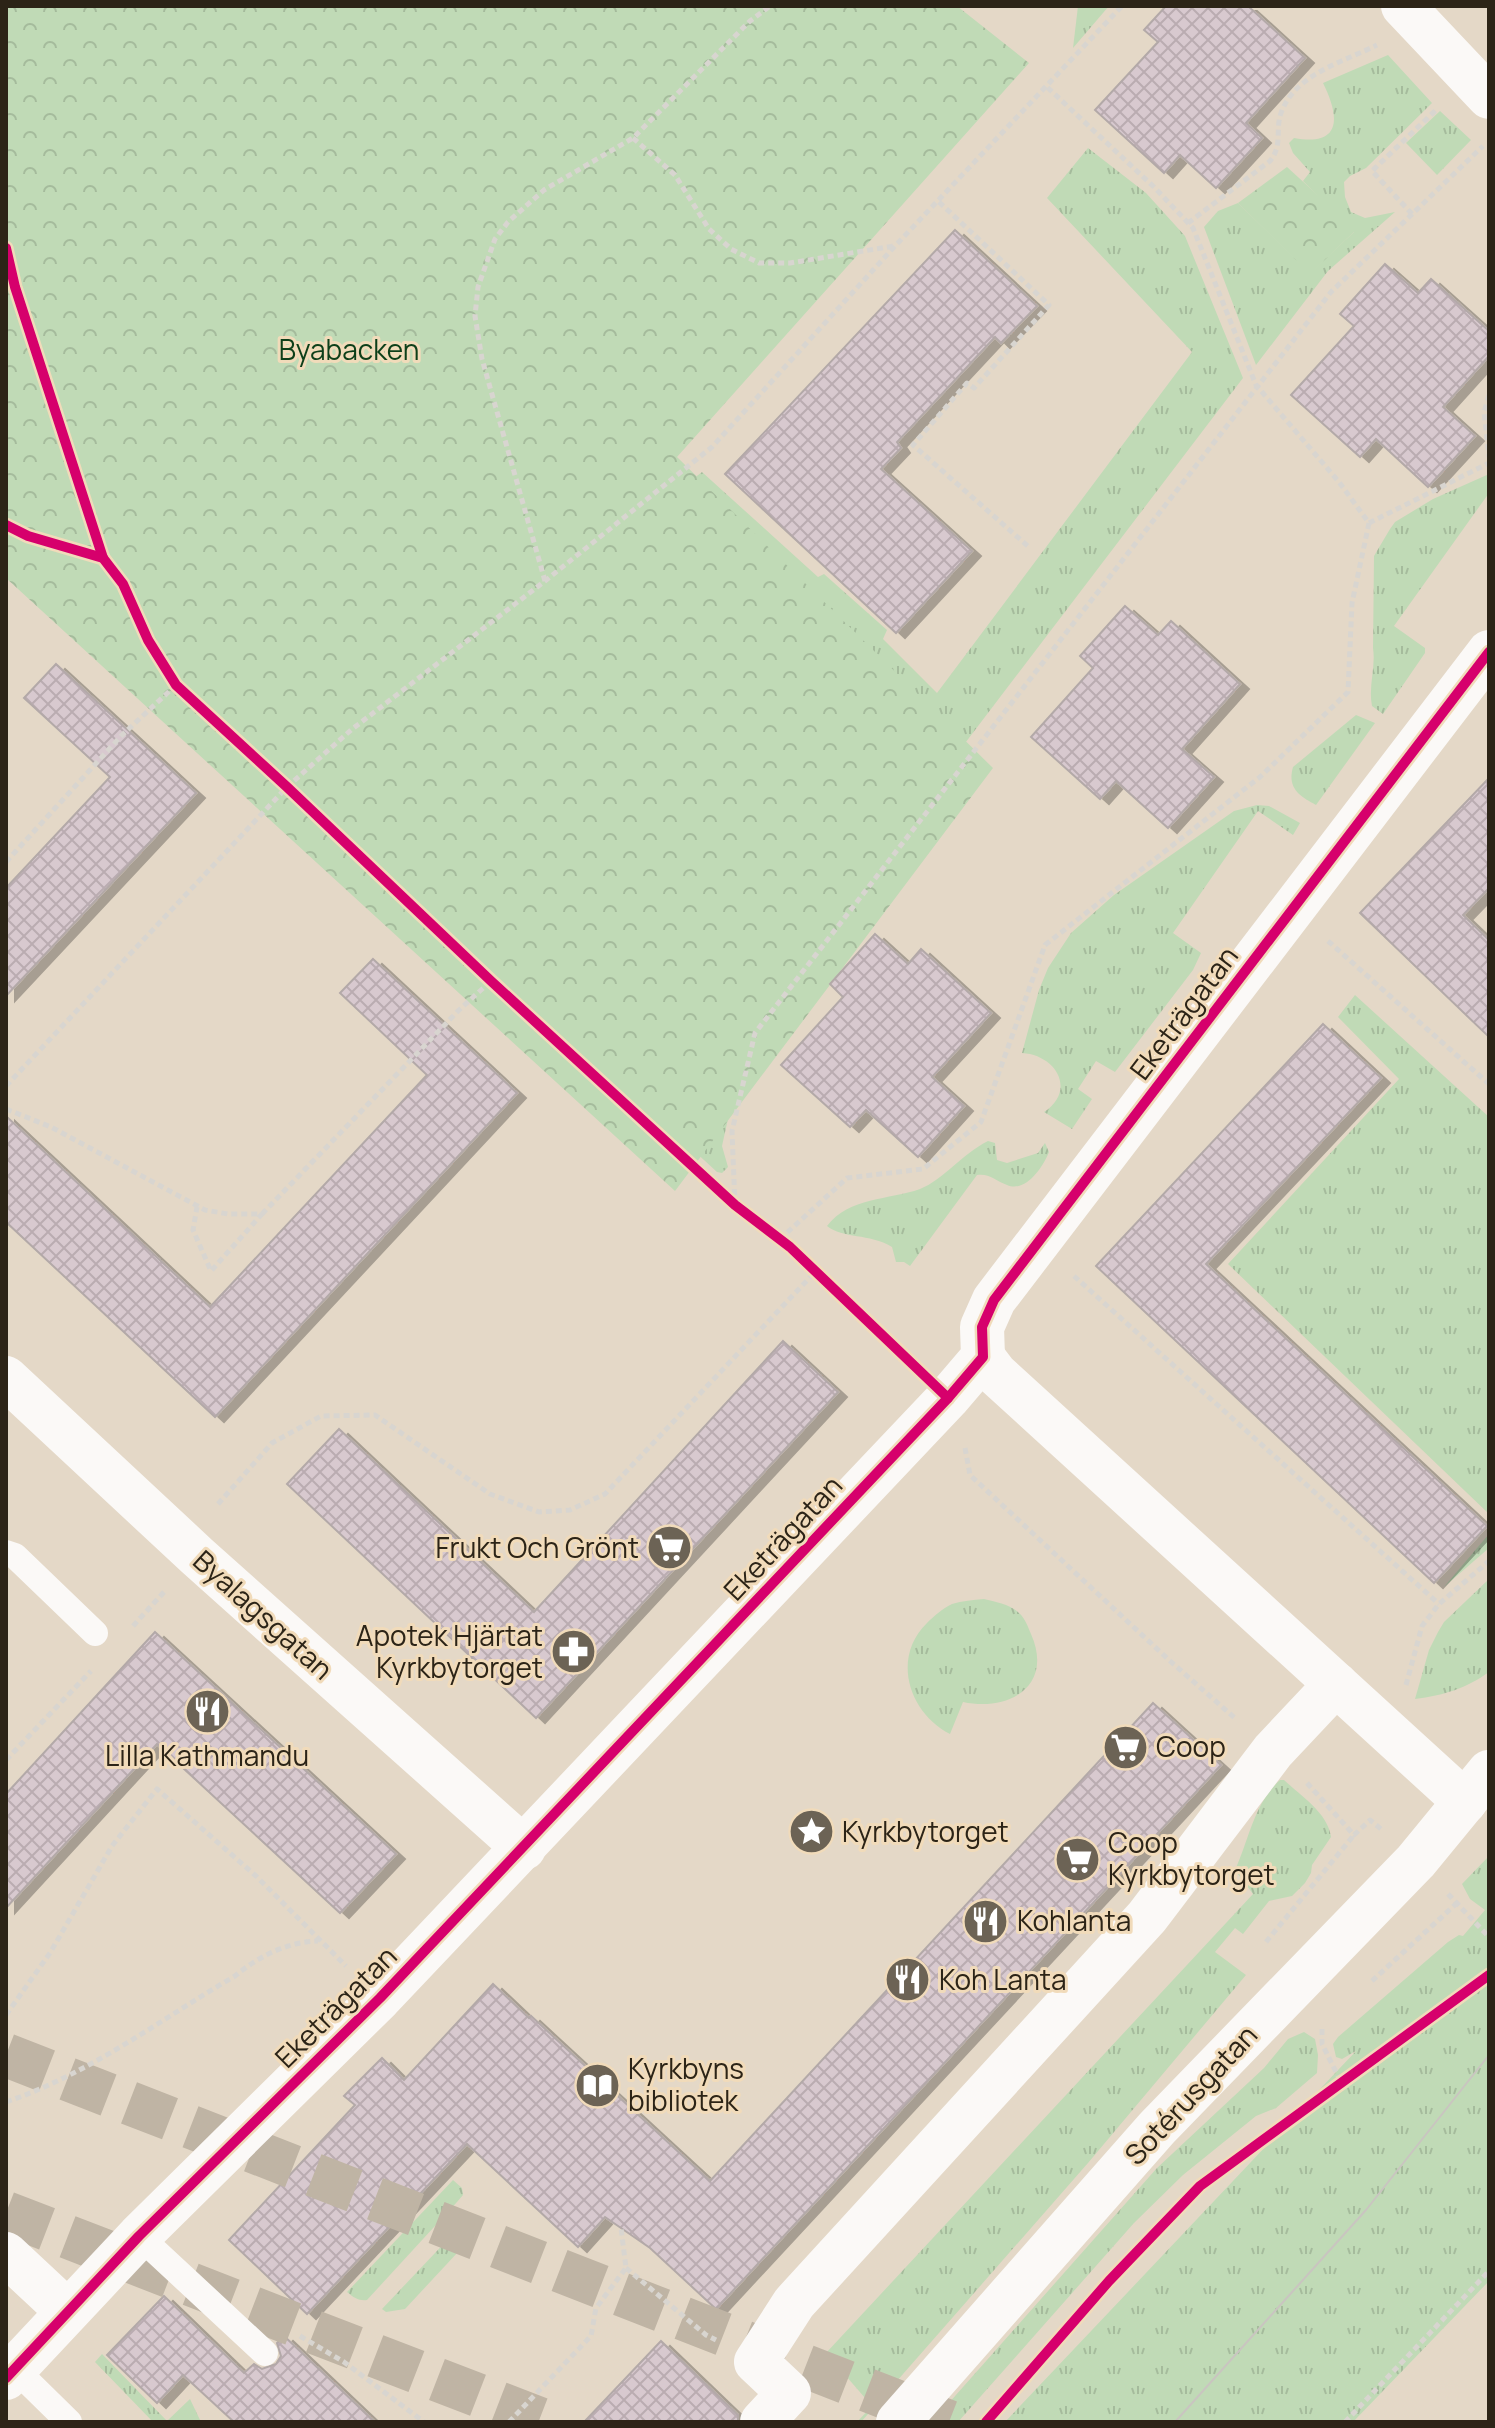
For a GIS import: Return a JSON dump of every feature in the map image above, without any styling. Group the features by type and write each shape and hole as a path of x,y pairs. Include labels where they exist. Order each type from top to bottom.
{"street":[{"path":"1394,23 1481,116"},
{"name":"Eketrägatan","path":"10,2374 139,2236 380,1998 948,1398 983,1357 982,1327 994,1300 1489,652"},
{"path":"983,1357 996,1374 1380,1725 1477,1787"},
{"name":"Byalagsgatan","path":"6,1378 197,1556 524,1848"},
{"path":"762,2422 789,2393 756,2362 794,2303 1147,1917 1273,1751 1336,1684"},
{"name":"Sotérusgatan","path":"898,2422 1157,2128 1416,1861 1477,1787"},
{"path":"6,2254 67,2311"}],"lane":[{"path":"6,1553 15,1556 95,1633"},
{"path":"139,2236 265,2353"},
{"path":"10,2374 69,2422"}],"path":[{"path":"545,581 482,359 475,316 478,287 495,239 508,222 544,190 633,138 750,21 770,6"},
{"path":"6,1086 287,787 351,730 545,581 712,447 895,246 1122,6"},
{"path":"1188,223 1270,161 1277,152 1280,117 1292,92 1303,81 1394,23"},
{"path":"780,1239 847,1178 923,1169 981,1122 1045,945 1260,777 1348,692 1352,603 1369,523 1339,482 1256,385 1193,228 1047,87"},
{"path":"1412,214 1372,171 1443,104"},
{"path":"1481,116 1483,146 1489,153"},
{"path":"633,138 675,175 709,229 731,249 759,263 790,263 895,246"},
{"path":"735,1205 732,1131 755,1033 1331,292 1483,146"},
{"path":"939,202 1049,305 974,388 967,383 913,445 1030,548"},
{"path":"1489,395 1484,412 1489,457"},
{"path":"1369,523 1489,463"},
{"path":"6,862 121,736 176,685"},
{"path":"1291,908 1489,1084"},
{"path":"197,1207 193,1230 211,1271 262,1214 459,1010 491,981"},
{"path":"6,1109 51,1127 197,1207 228,1214 262,1214"},
{"path":"1038,1244 1439,1604"},
{"path":"218,1504 272,1443 321,1416 375,1415 490,1494 539,1512 570,1510 605,1494 815,1272"},
{"path":"948,1398 958,1408 970,1475 1169,1660 1300,1775 1354,1835"},
{"path":"1380,1725 1406,1688 1422,1626 1439,1604 1489,1561"},
{"path":"6,2015 50,1953 112,1846 157,1789 256,1876 380,1998"},
{"path":"1258,1951 1354,1835 1370,1820 1416,1861 1489,1937"},
{"path":"1328,1868 1335,1874"},
{"path":"1367,1985 1457,1903"},
{"path":"6,2102 56,2082 131,2043 235,1976 250,1963 298,1942 319,1941"},
{"path":"1323,2026 1322,2044 1341,2082"},
{"path":"621,2228 626,2268 706,2335 756,2362"},
{"path":"509,2422 591,2336 596,2308 626,2268"},
{"path":"1345,2422 1489,2271"}],"green space":[{"name":"Byabacken","path":"6,6 957,6 1029,63 677,457 993,768 675,1191 6,578"},
{"path":"1078,6 1109,6 1073,48"},
{"path":"1388,55 1432,103 1366,168 1344,182 1345,197 1351,212 1365,218 1395,212 1328,271 1256,365 1204,227 1218,211 1238,203 1310,273 1354,232 1303,181 1310,172 1293,153 1289,143 1294,138 1321,138 1329,134 1333,127 1332,107 1323,83"},
{"path":"1440,111 1471,140 1437,175 1406,143"},
{"path":"1088,148 1146,193 1185,236 1243,378 816,939 735,1087 722,1146 728,1167 722,1173 717,1172 312,799 330,759 702,472 818,577 824,574 887,630 883,639 937,693 1192,352 1047,198"},
{"path":"1287,167 1356,230 1310,274 1238,203"},
{"path":"1489,474 1489,493 1394,626 1425,648 1425,653 1383,714 1372,706 1371,699 1374,556 1395,522 1433,499"},
{"path":"1356,715 1375,723 1316,805 1293,786 1293,767"},
{"path":"1257,805 1269,806 1300,823 1293,835 1258,811 1173,933 1201,953 1193,970 1115,1072 1096,1061 1078,1089 1092,1099 1072,1129 1044,1112 1059,1094 1061,1084 1058,1075 1044,1060 1022,1053 1039,990 1048,968 1071,933 1114,895 1234,811"},
{"path":"1355,995 1489,1117 1489,1514 1228,1264 1399,1079 1338,1017"},
{"path":"988,1141 995,1143 997,1160 1007,1163 1038,1153 1045,1143 1049,1152 1038,1171 1021,1185 1007,1185 989,1176 977,1175 910,1266 896,1262 892,1247 827,1226 858,1204 908,1193 928,1185"},
{"path":"1489,1534 1489,1548 1444,1587"},
{"path":"1489,1579 1489,1672 1454,1690 1415,1699 1429,1650 1444,1622"},
{"path":"984,1599 1011,1607 1023,1617 1037,1652 1037,1668 1032,1681 1011,1699 980,1704 963,1702 950,1734 924,1713 915,1699 908,1668 910,1652 916,1637 942,1610 956,1603"},
{"path":"1280,1780 1284,1780 1319,1813 1331,1837 1312,1865 1305,1883 1292,1896 1269,1901 1243,1934 1235,1928 1215,1952 1246,1975 1088,2163 861,2422 857,2422 872,2406 826,2353 1253,1894 1235,1870 1258,1811"},
{"path":"1489,1856 1489,2281 1353,2422 1005,2422 1356,2051 1342,2059 1336,2057 1333,2044 1338,2037 1448,1942 1459,1935 1463,1936 1485,1910 1470,1899 1462,1884"},
{"path":"1304,2032 1315,2039 1317,2073 1276,2108 1256,2116 1183,2175 1134,2223 958,2422 932,2422 1157,2168 1264,2068 1288,2039"},
{"path":"453,2180 462,2188 463,2195 367,2300 357,2299 347,2292"},
{"path":"471,2215 472,2237 405,2309 386,2312 382,2309"},
{"path":"102,2354 167,2421 190,2399 201,2422 153,2422 95,2362"}],"building":[{"path":"1166,6 1248,6 1305,58 1246,123 1262,138 1216,188 1180,155 1164,173 1095,110 1158,42 1144,30"},
{"path":"955,230 1037,306 1001,343 995,337 897,442 901,448 881,469 972,551 896,633 725,474"},
{"path":"1385,264 1418,293 1431,279 1489,331 1489,356 1443,407 1475,436 1428,487 1376,439 1360,457 1291,395 1354,326 1340,314"},
{"path":"1125,606 1158,635 1171,621 1240,684 1182,749 1214,777 1168,828 1116,781 1100,799 1031,737 1093,668 1080,656"},
{"path":"56,664 196,793 6,996 6,888 110,777 24,698"},
{"path":"1489,778 1489,888 1463,915 1489,940 1489,1037 1360,913"},
{"path":"875,934 908,964 921,949 991,1013 932,1077 964,1106 918,1157 866,1110 850,1127 781,1065 843,997 830,984"},
{"path":"373,959 517,1093 215,1417 6,1222 6,1116 210,1307 427,1075 340,993"},
{"path":"1323,1024 1381,1078 1206,1264 1487,1526 1434,1583 1096,1266"},
{"path":"783,1341 838,1392 536,1718 287,1484 339,1429 534,1612"},
{"path":"155,1632 396,1854 340,1913 157,1744 6,1908 6,1794"},
{"path":"1153,1703 1221,1765 716,2309 650,2248 605,2217 578,2247 467,2144 307,2314 229,2240 355,2105 344,2096 382,2058 404,2080 493,1984 710,2181"},
{"path":"164,2296 244,2373 254,2364 262,2369 276,2364 281,2356 277,2343 284,2336 375,2422 234,2422 183,2375 157,2403 107,2355"},
{"path":"661,2341 738,2415 738,2422 584,2422"}],"tunnel":[{"path":"6,2055 949,2422"},
{"path":"6,2213 547,2422"}],"tram line":[{"path":"1175,2422 1366,2210 1489,2055"}],"cycle path":[{"path":"6,248 15,287 103,558"},
{"path":"6,525 28,536 103,558 123,584 148,640 176,685 735,1205 790,1247 948,1398"},
{"path":"6,2378 139,2236 380,1998 948,1398 983,1357 982,1327 994,1300 1489,652"},
{"path":"986,2422 1109,2281 1200,2186 1489,1975"}],"place":[{"name":"Frukt Och Grönt","path":"670,1548"},
{"name":"Apotek Hjärtat Kyrkbytorget","path":"574,1652"},
{"name":"Lilla Kathmandu","path":"207,1711"},
{"name":"Coop","path":"1125,1747"},
{"name":"Kyrkbytorget","path":"811,1832"},
{"name":"Coop Kyrkbytorget","path":"1077,1859"},
{"name":"Kohlanta","path":"986,1921"},
{"name":"Koh Lanta","path":"908,1980"},
{"name":"Kyrkbyns bibliotek","path":"597,2085"}]}
